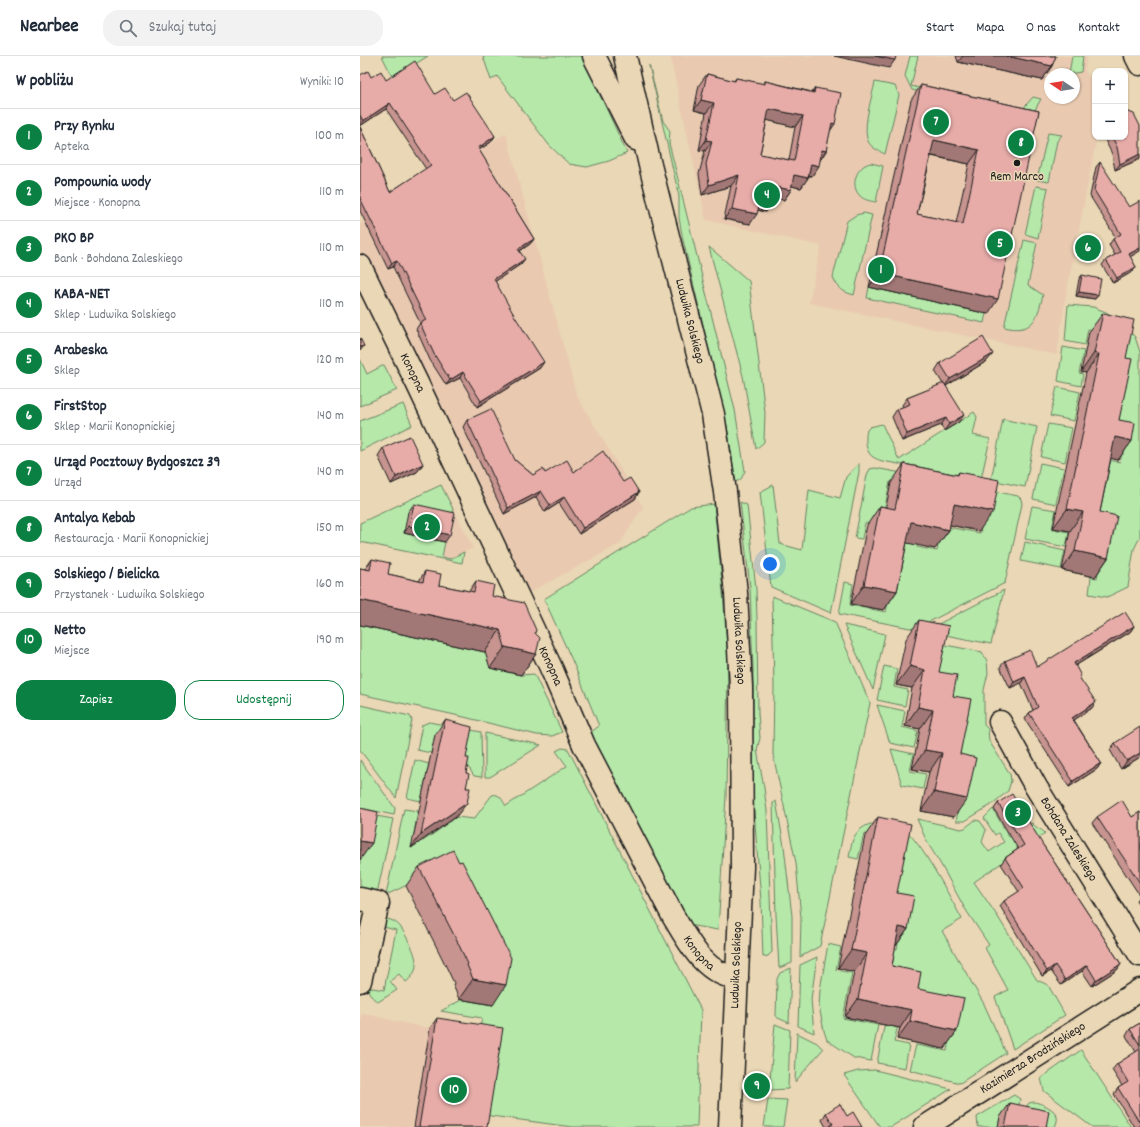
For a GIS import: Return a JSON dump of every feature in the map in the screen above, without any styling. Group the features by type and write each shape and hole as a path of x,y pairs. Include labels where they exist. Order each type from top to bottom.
{"street":[{"name":"Ludwika Solskiego","path":"594,56 650,165"},
{"name":"Ludwika Solskiego","path":"625,56 650,165 713,414 725,492 736,593 742,687 742,867 730,1127"},
{"path":"1136,56 1140,64"},
{"name":"Konopna","path":"360,266 418,385 552,670 584,745 670,910 689,942 706,964 722,974 737,978"},
{"name":"Bohdana Zaleskiego","path":"1000,722 1044,799 1140,955"},
{"path":"360,899 378,903 360,981"},
{"name":"Kazimierza Brodzińskiego","path":"926,1127 1140,990"}],"shaded area":[{"path":"670,56 1087,56 1085,70 1092,83 1092,140 1096,140 1065,301 1057,355 809,303 821,246 706,220"},
{"path":"506,133 577,396 643,507 620,544 527,594 360,266 360,224"},
{"path":"444,489 473,548 450,559 360,541 360,529"},
{"path":"362,1013 413,1025 496,1038 482,1127 360,1127 360,1024"}],"green space":[{"path":"382,56 428,56 393,78"},
{"path":"483,56 583,56 627,153 609,161 587,167 569,164 549,145 497,76 491,80"},
{"path":"910,56 918,56 911,86 1020,112 1033,97 1041,99 1031,117 912,90 905,76"},
{"path":"1072,56 1083,56 1081,72 1080,68 1070,68"},
{"path":"649,65 663,121 670,131 669,143 735,410 745,471 741,479 736,482 727,426 683,240 679,218 679,196"},
{"path":"875,82 895,86 899,95 885,154 871,146 866,135 867,120"},
{"path":"1048,133 1062,135 1057,141 1049,182 1037,180"},
{"path":"871,163 883,166 876,202 867,200 860,196 855,186 858,171 862,167"},
{"path":"1036,186 1048,188 1038,238 1025,234"},
{"path":"864,213 872,215 854,295 841,289 833,277 847,221 856,215"},
{"path":"1024,240 1037,243 1028,285 1043,295 1036,318 1032,323 1028,326 1014,329 1004,327"},
{"path":"709,247 749,281 765,413 764,442 756,449 743,376"},
{"path":"869,287 986,313 984,323 867,298"},
{"path":"1068,305 1093,307 1106,312 1121,322 1135,337 1140,352 1140,537 1134,549 1128,587 1107,597 1089,594 1091,577 1097,578 1106,533 1090,530 1103,459 1120,462 1125,441 1108,438 1124,337 1088,329 1085,345 1065,341"},
{"path":"1063,347 1084,351 1079,373 1083,374 1081,386 1058,381"},
{"path":"360,359 367,374 384,365 397,390 360,406"},
{"path":"1057,387 1080,392 1074,421 1050,416"},
{"path":"403,404 412,425 360,451 360,421"},
{"path":"974,412 977,417 973,435 990,439 981,479 882,461 876,459 868,452 866,437 867,430 870,427 882,424 899,460"},
{"path":"1003,419 1037,427 1025,487 991,480"},
{"path":"1048,424 1072,428 1065,462 1041,457"},
{"path":"859,463 859,472 831,613 771,587 760,492 773,485 780,544 802,550 809,490 840,498 846,477"},
{"path":"1040,463 1064,468 1056,504 1033,499"},
{"path":"875,468 918,476 923,488 890,482 881,526 865,523 862,539 855,538 867,475 870,469"},
{"path":"441,485 453,509 450,521 404,533 445,542 442,557 450,559 464,552 462,563 360,542 360,523"},
{"path":"988,490 1018,496 1021,499 1022,504 1005,583 915,629 839,614 845,582 853,584 850,605 886,612 903,526 921,530 917,547 937,551 942,526 980,533 989,496"},
{"path":"740,502 747,505 756,589 758,713 760,738 757,750 767,811 772,952 768,956 763,957 761,901 753,798 753,669 750,587"},
{"path":"714,504 728,659 726,796 718,930 688,925 590,733 599,726 572,660 544,599 691,507"},
{"path":"1032,506 1056,510 1052,529 1069,532 1066,547 1025,539"},
{"path":"1025,542 1065,551 1061,569 1021,561"},
{"path":"1004,590 991,644 925,631"},
{"path":"772,596 835,622 870,703 820,946 800,957 801,918 796,863 773,754 774,686"},
{"path":"360,625 485,651 521,675 534,674 562,732 552,736 537,735 360,694"},
{"path":"844,625 885,634 873,690"},
{"path":"940,644 982,652 987,661 988,673 984,690 984,725 988,729 989,741 1010,774 1011,781 1008,791 991,805 965,821 956,821 966,775 931,688"},
{"path":"884,666 897,669 894,687 908,690 905,706 877,700"},
{"path":"360,705 410,716 412,720 396,798 360,750"},
{"path":"877,705 905,711 902,727 918,731 914,748 890,743"},
{"path":"429,722 481,732 482,777 474,776 469,768 457,765 453,738 435,735 431,753 417,750 422,725"},
{"path":"485,733 541,745 490,777 485,777"},
{"path":"562,748 568,749 701,1010 697,1127 572,1127 484,1115 478,1035 482,1018 441,1011 463,999 439,870 386,895 404,809 418,811 413,839 423,841 443,827 444,821 450,822 456,817 474,819 492,795 499,796 506,806 567,766 556,751"},
{"path":"891,749 914,754 910,771 926,774 923,789 902,785"},
{"path":"360,760 395,808 394,815 360,808"},
{"path":"415,760 429,764 421,801 407,798"},
{"path":"776,801 784,846 792,916 792,963 779,968 773,803"},
{"path":"993,809 1009,837 1032,823 1045,833 974,882 998,917 1037,980 1048,985 1065,1015 1013,1049 995,997 1008,990 985,948 989,945 964,907 927,842 917,819 961,829 965,828 975,820 980,821 986,830 982,842 989,852 1004,842 998,833 995,835 984,818"},
{"path":"360,813 393,819 378,889 371,895 360,893"},
{"path":"870,824 895,826 910,834 935,870 962,919 942,931 984,1004 1006,1053 960,1083 910,1070 916,1045 947,1051 953,1015 871,981 888,948 897,949 903,913 888,910 901,841 864,834 858,859 849,857 854,837 860,830"},
{"path":"381,919 392,920 401,928 413,949 416,966 411,977 406,982 399,974 390,981 397,990 378,1002 371,996 367,987 384,990 396,930 379,926"},
{"path":"828,944 841,947 836,970 852,973 843,1018 878,1025 871,1061 854,1058 827,1040 819,1006 820,990"},
{"path":"817,957 811,999 814,1033 798,1026 800,965"},
{"path":"791,968 789,1023 776,1017 777,979 780,973"},
{"path":"885,1022 898,1025 894,1042 909,1045 905,1068 877,1063"},
{"path":"775,1024 790,1030 788,1089 769,1090"},
{"path":"797,1033 817,1043 823,1049 795,1082"},
{"path":"1081,1050 1131,1127 1092,1127 1044,1091 1041,1078"},
{"path":"875,1070 951,1089 891,1127 880,1127 844,1075 858,1071"},
{"path":"1014,1095 1020,1099 1016,1121 1000,1117 998,1127 978,1127 977,1117"},
{"path":"768,1099 787,1100 783,1127 764,1127"},
{"path":"1034,1102 1044,1105 1054,1111 1057,1118 1055,1127 1039,1127 1024,1109 1029,1103"}],"building":[{"path":"875,56 896,56 895,60"},
{"path":"1007,56 1056,56 1052,66"},
{"path":"415,61 435,94 445,88 453,100 466,92 495,136 478,148 534,239 518,249 525,259 494,279 514,315 544,362 481,401 463,372 450,380 434,354 420,323 426,320 397,261 392,263 360,198 360,127 390,192 431,165 390,103 363,121 360,115 360,75 368,71 371,77 381,71 386,80"},
{"path":"707,74 735,81 736,78 765,84 765,81 814,93 815,88 841,93 835,124 832,123 826,151 822,150 819,166 811,164 808,178 794,175 791,190 776,187 773,201 761,199 757,214 732,209 739,175 709,185 706,164 712,141 706,140 714,103 701,100","holes":["769,109 803,116 794,161 760,154"]},
{"path":"921,85 1039,111 998,299 879,273","holes":["934,140 979,150 963,224 917,214"]},
{"path":"1128,112 1134,114 1140,126 1140,154 1120,164 1117,147 1114,140 1128,140"},
{"path":"1100,162 1129,207 1140,201 1140,248 1129,254 1136,267 1117,278 1106,260 1120,252 1113,239 1121,234 1094,190"},
{"path":"1082,275 1101,279 1098,295 1079,292"},
{"path":"1103,313 1134,320 1126,358 1132,359 1119,420 1135,423 1132,441 1115,437 1100,512 1117,516 1108,558 1075,551 1083,512 1067,509 1099,354 1094,353"},
{"path":"983,337 993,354 950,379 940,363"},
{"path":"360,338 364,346 360,347"},
{"path":"944,383 964,415 949,424 946,418 907,434 897,409 910,404 907,398"},
{"path":"491,409 515,460 533,475 543,469 545,473 567,460 574,472 603,451 623,482 630,478 639,492 583,528 564,497 550,505 541,491 508,508 467,420"},
{"path":"410,436 423,464 396,477 383,448"},
{"path":"904,464 958,475 959,472 999,480 993,512 954,504 949,530 911,522 897,591 864,585 880,506 895,509"},
{"path":"414,504 455,513 450,535 409,526"},
{"path":"372,559 390,563 388,574 423,582 425,571 441,574 439,585 474,592 476,581 494,585 492,596 524,603 536,630 535,633 540,638 536,654 505,647 500,630 360,600 360,568 370,570"},
{"path":"1125,612 1134,626 1074,663 1081,676 1079,677 1096,702 1072,718 1101,763 1073,781 1029,713 1038,707 1025,677 1014,682 1005,661 1030,650 1037,667"},
{"path":"919,620 949,626 939,672 957,675 953,696 971,699 960,754 976,758 967,799 934,792 942,753 925,750 933,710 918,707 925,670 910,666"},
{"path":"445,720 472,727 466,758 469,758 466,773 469,774 466,788 470,788 467,803 421,834"},
{"path":"1140,727 1140,753 1127,761 1115,743"},
{"path":"1012,794 1043,845 1121,964 1096,980 1087,965 1065,980 1055,965 1047,971 1004,901 1024,888 1005,858 1024,845 998,803"},
{"path":"1122,800 1132,817 1140,812 1140,883 1097,817"},
{"path":"360,808 378,812 372,843 360,841"},
{"path":"878,817 911,824 897,893 914,896 908,929 899,927 892,966 921,972 918,989 964,998 957,1031 910,1021 912,1010 858,999 867,953 851,950"},
{"path":"453,850 459,862 462,861 511,958 506,985 473,979 467,965 468,964 456,939 419,867"},
{"path":"437,1018 503,1028 487,1127 419,1127"},
{"path":"1140,1023 1140,1045 1130,1029"},
{"path":"1140,1049 1140,1123 1118,1088 1128,1082 1117,1064"},
{"path":"1010,1103 1049,1111 1046,1127 1005,1127"},
{"path":"840,1104 847,1116 853,1112 862,1127 830,1127 833,1124 826,1113"}],"place":[{"name":"Urząd Pocztowy Bydgoszcz 39","path":"936,122"},
{"name":"Antalya Kebab","path":"1021,143"},
{"name":"Rem Marco","path":"1017,163"},
{"name":"KABA-NET","path":"767,195"},
{"name":"Arabeska","path":"1000,244"},
{"name":"FirstStop","path":"1088,248"},
{"name":"Przy Rynku","path":"881,270"},
{"name":"Pompownia wody","path":"427,527"},
{"name":"PKO BP","path":"1018,813"},
{"name":"Solskiego / Bielicka","path":"757,1086"},
{"name":"Netto","path":"454,1090"}]}
